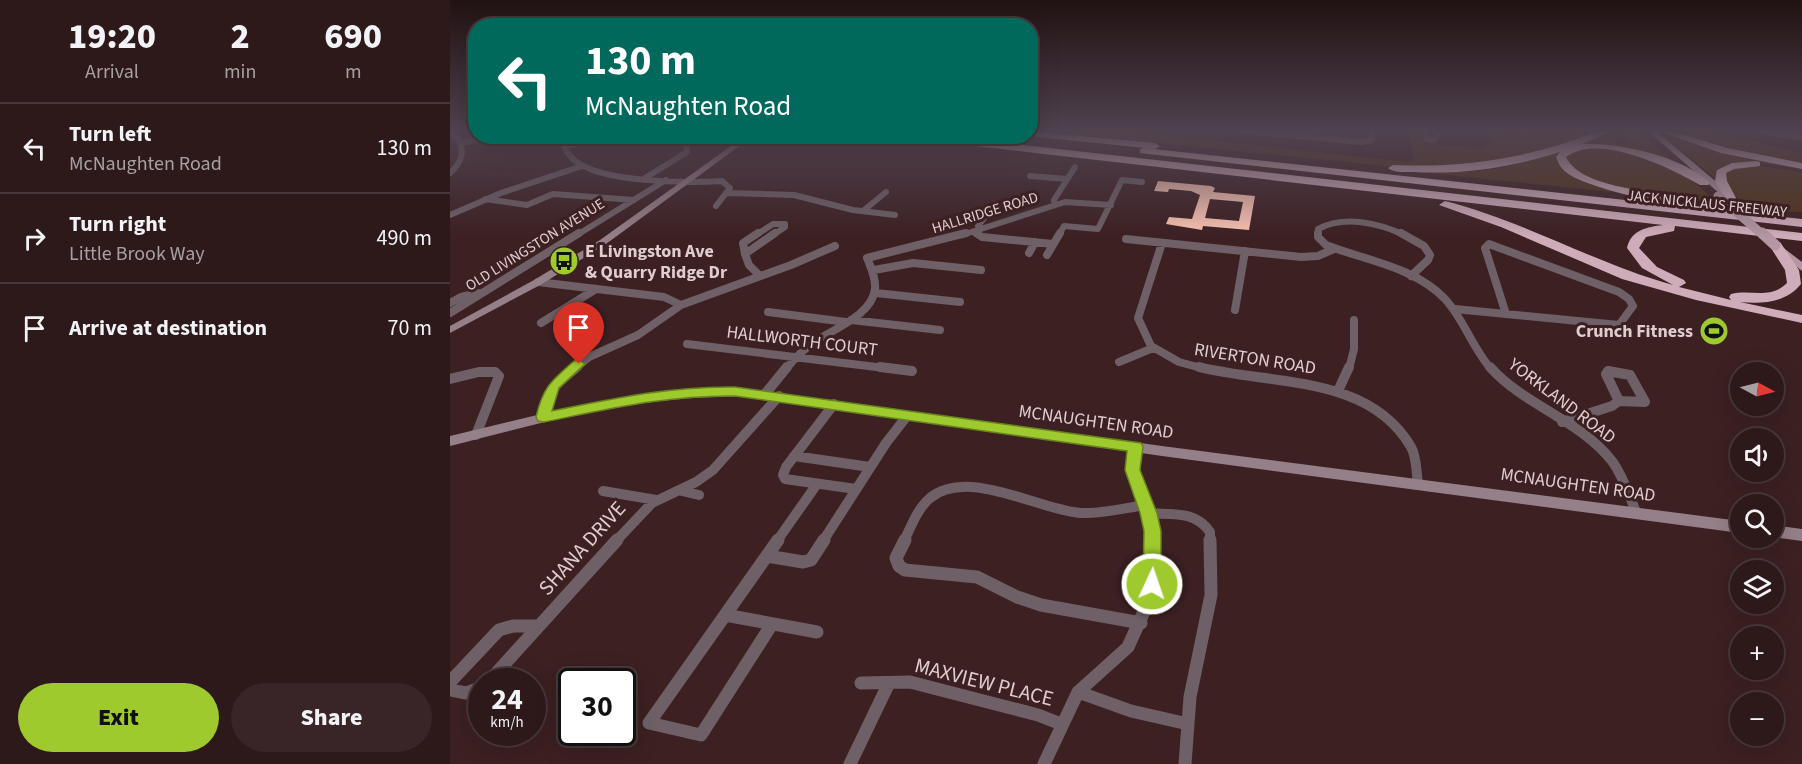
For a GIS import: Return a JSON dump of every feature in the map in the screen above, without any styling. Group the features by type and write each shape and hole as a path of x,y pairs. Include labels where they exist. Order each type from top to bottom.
{"highway":[{"path":"1179,167 1802,237"},
{"name":"JACK NICKLAUS FREEWAY","path":"1238,167 1802,230"},
{"name":"JACK NICKLAUS FREEWAY","path":"1287,167 1802,224"},
{"path":"1350,167 1718,201"},
{"path":"1366,167 1476,169 1488,167"},
{"path":"1566,167 1599,184 1718,201 1752,211 1802,215"},
{"path":"1675,167 1704,183"},
{"path":"1730,198 1720,176 1721,171 1732,167"},
{"path":"1776,167 1802,171"},
{"path":"1312,182 1429,201 1477,214 1603,267 1662,287 1802,319"},
{"path":"1746,231 1654,230 1636,238 1632,248 1642,261 1678,282 1721,295 1753,298 1778,295 1789,290 1794,284 1781,245"}],"main road":[{"path":"1685,167 1704,183 1718,201 1802,258"},
{"path":"1694,167 1781,245 1802,268"}],"street":[{"path":"450,215 485,199 577,167"},
{"path":"587,167 602,172 645,178 688,182 722,181 730,188 716,206"},
{"path":"645,178 663,167"},
{"path":"450,330 603,243 709,167"},
{"path":"1054,205 1054,200 1075,167"},
{"path":"1030,176 1067,179"},
{"name":"OLD LIVINGSTON AVENUE","path":"450,314 666,180"},
{"path":"1047,255 1064,226 1098,229 1122,180 1142,182"},
{"path":"863,211 886,192"},
{"path":"726,193 794,195 863,211 896,215"},
{"path":"485,199 527,204 553,194 634,200"},
{"name":"HALLRIDGE ROAD","path":"874,270 867,258 977,230 1054,205 1071,201 1111,205"},
{"path":"995,204 978,226 977,230 982,237 1053,244"},
{"path":"1334,249 1321,242 1317,233 1321,226 1332,221 1360,221 1412,238 1424,244 1430,255 1428,260 1411,276"},
{"path":"744,254 785,227 785,224 773,224 743,243 744,254 745,261 760,276"},
{"path":"1126,239 1314,257 1334,249"},
{"path":"1029,253 1035,242"},
{"path":"1119,362 1153,348 1139,328 1137,318 1162,243"},
{"path":"1455,309 1506,314 1619,325 1633,306 1624,295 1489,244 1485,248 1506,314"},
{"path":"544,417 550,391 564,376 589,357 638,335 681,305 835,246"},
{"name":"YORKLAND ROAD","path":"1334,249 1411,276 1432,288 1455,309 1475,348 1497,374 1522,395 1590,440 1607,456 1616,468 1636,512"},
{"path":"1235,310 1245,251"},
{"path":"765,394 811,344 849,321 865,308 877,289 874,270 913,263 981,270"},
{"path":"538,282 664,297 681,305"},
{"path":"541,323 596,289"},
{"path":"450,303 461,297 486,291"},
{"path":"876,293 960,302"},
{"path":"768,312 940,330"},
{"path":"1338,391 1355,357 1354,320"},
{"name":"HALLWORTH COURT","path":"687,344 912,371"},
{"name":"RIVERTON ROAD","path":"1153,348 1172,360 1214,372 1303,383 1357,397 1376,409 1404,435 1412,448 1418,483"},
{"path":"450,379 485,371 495,372 499,376 476,435"},
{"path":"1562,422 1612,406 1619,401 1645,402 1630,375 1608,371 1606,374 1619,401"},
{"name":"MCNAUGHTEN ROAD","path":"450,441 605,403 668,393 717,391 765,394 907,416 1730,526"},
{"name":"SHANA DRIVE","path":"501,668 656,500 682,490 714,469 779,396"},
{"path":"834,405 786,466 783,474 785,479 856,489"},
{"path":"767,556 803,562 811,560 870,467 907,416"},
{"path":"1044,764 1078,692 1128,646 1141,623 1154,572 1154,546 1147,509 1132,470 1136,447"},
{"path":"794,456 870,467"},
{"path":"772,624 701,735 649,723 817,484"},
{"path":"1141,623 1041,605 1017,597 977,577 912,572 898,566 896,558 920,510 930,498 942,491 956,488 987,489 1082,513 1147,509 1198,518 1206,524 1210,532 1211,596 1190,697 1185,764"},
{"path":"682,490 699,495"},
{"name":"SHANA DRIVE","path":"603,491 656,500"},
{"path":"1784,533 1802,535"},
{"path":"725,615 817,632"},
{"path":"450,682 499,630 513,626 539,626"},
{"name":"MAXVIEW PLACE","path":"861,683 910,682 1038,715 1061,724"},
{"path":"850,764 889,683"},
{"path":"450,690 468,692"},
{"name":"MAXVIEW PLACE","path":"1078,692 1131,711 1188,724"}],"shaded area":[{"path":"1392,167 1441,167 1415,169"},
{"path":"1506,167 1569,167 1572,173 1642,195 1398,170 1454,172"},
{"path":"1666,167 1687,176 1719,204 1643,193 1600,183 1570,168"},
{"path":"1701,167 1726,167 1719,181"},
{"path":"1765,167 1802,172 1802,212 1768,211 1746,205 1737,198 1728,184 1725,174 1730,169"},
{"path":"1782,167 1800,167 1802,170"}],"building":[{"path":"1158,181 1211,186 1215,188 1213,192 1255,196 1249,230 1203,226 1202,230 1166,224 1169,217 1192,219 1200,195 1191,191 1169,189 1168,192 1154,191","holes":["1210,199 1243,202 1239,221 1205,218"]}],"place":[{"name":"E Livingston Ave & Quarry Ridge Dr","path":"564,261"},
{"name":"Crunch Fitness","path":"1714,331"}],"route":[{"path":"579,364 550,391 544,417 639,397 717,391 779,396 1136,447 1132,470 1148,513 1152,531 1154,572 1152,584"}]}
